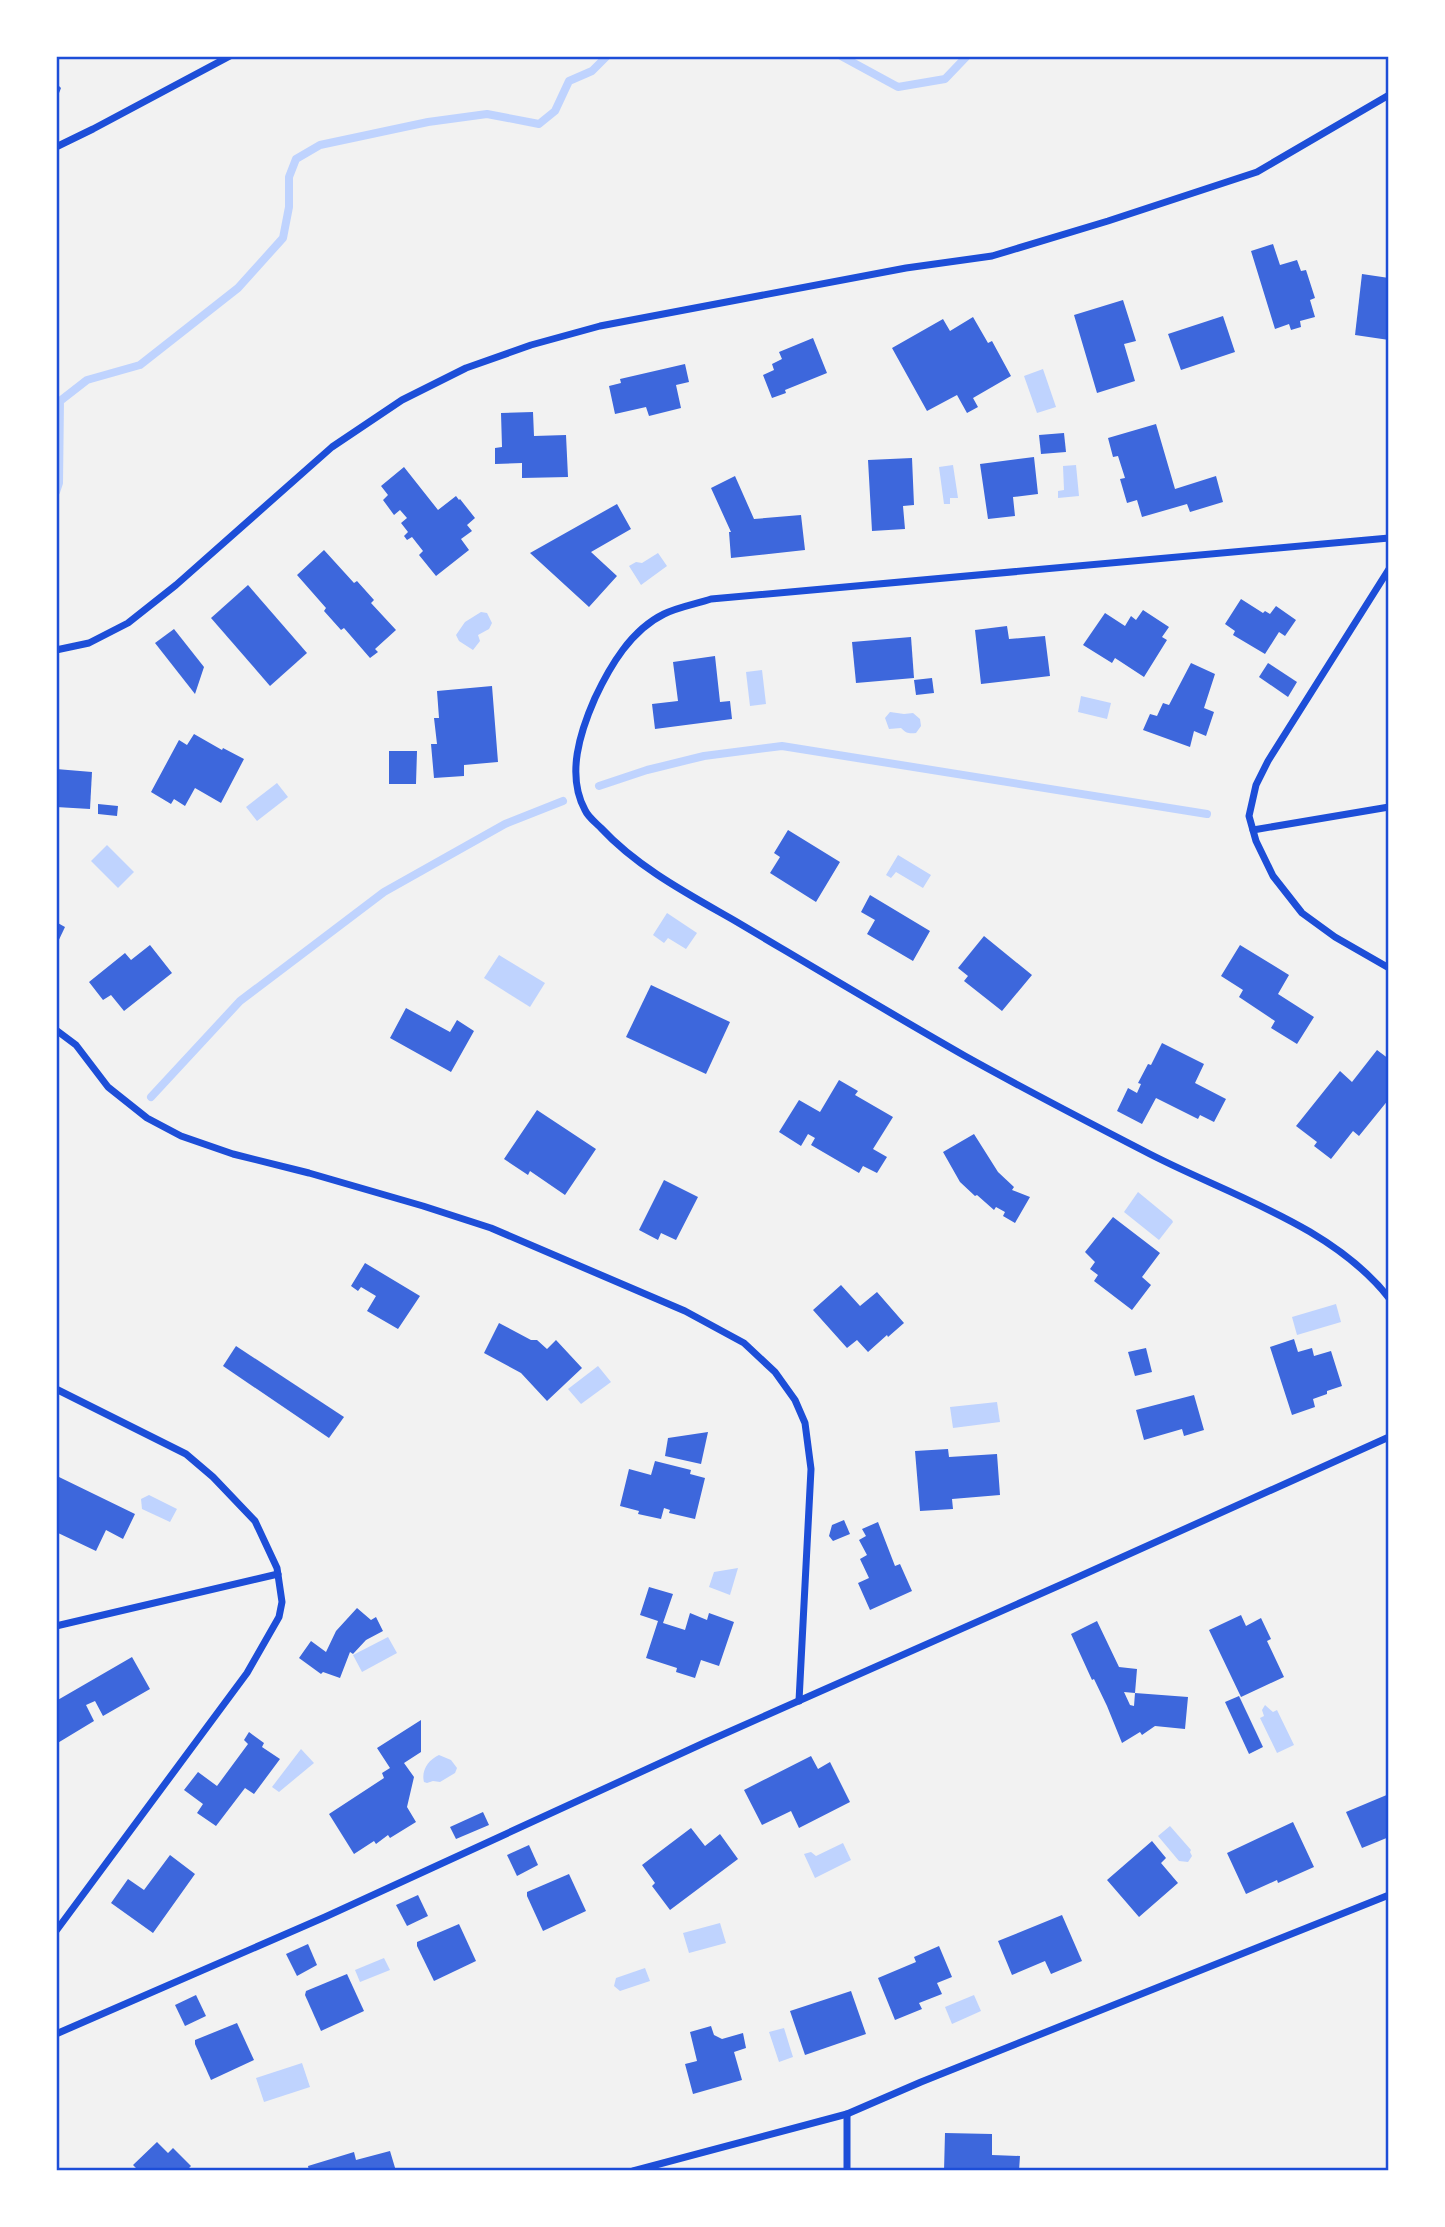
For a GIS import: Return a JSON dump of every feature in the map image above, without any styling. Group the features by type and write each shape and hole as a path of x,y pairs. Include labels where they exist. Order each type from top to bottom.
{"street":[{"path":"56,147 230,56"},
{"path":"56,650 89,643 128,622 176,585 332,447 402,400 466,368 531,345 600,326 906,268 992,256 1256,172 1389,95"},
{"path":"1389,538 711,599 663,614 636,634 619,656 587,716 577,754 575,784 586,812 611,839 639,862 687,893 967,1057 1148,1154 1257,1205 1334,1246 1363,1269 1389,1298"},
{"path":"1389,569 1268,761 1256,785 1249,816 1256,841 1273,876 1303,913 1335,937 1389,968"},
{"path":"1253,830 1389,807"},
{"path":"56,1030 76,1045 108,1087 147,1118 181,1136 233,1154 322,1176 491,1228 685,1311 744,1343 775,1372 795,1400 805,1423 811,1469 799,1700"},
{"path":"56,1389 186,1454 236,1499 255,1521 269,1548 278,1574 282,1602 279,1617 247,1673 56,1931"},
{"path":"56,2034 325,1917 799,1700 1389,1437"},
{"path":"56,1626 278,1574"},
{"path":"633,2171 848,2114 1389,1895"},
{"path":"847,2171 848,2114"}],"water":[{"path":"1043,369 1056,407 1037,413 1024,376"},
{"path":"953,465 958,498 950,498 950,504 944,504 939,467"},
{"path":"1076,465 1079,496 1058,498 1058,491 1064,490 1063,466"},
{"path":"658,553 667,566 641,585 629,566 636,562 642,563"},
{"path":"481,612 487,613 492,623 489,629 478,635 480,641 473,650 459,641 456,635 465,622"},
{"path":"762,670 766,704 750,706 746,672"},
{"path":"1081,696 1111,703 1107,719 1078,712"},
{"path":"890,712 913,713 920,719 921,726 916,733 908,733 901,728 889,729 885,718"},
{"path":"277,783 288,797 257,821 246,807"},
{"path":"107,845 134,872 118,888 91,861"},
{"path":"898,855 931,875 923,888 896,872 891,878 886,875"},
{"path":"667,913 697,933 686,949 668,938 664,943 653,935"},
{"path":"499,955 545,983 530,1007 484,978"},
{"path":"1138,1192 1173,1222 1159,1240 1124,1212"},
{"path":"1336,1304 1341,1322 1297,1335 1292,1317"},
{"path":"598,1366 611,1382 581,1404 568,1389"},
{"path":"997,1402 1000,1422 953,1428 950,1407"},
{"path":"149,1495 177,1509 170,1522 142,1509 141,1499"},
{"path":"738,1568 730,1595 709,1587 714,1572"},
{"path":"388,1637 397,1653 362,1672 353,1655"},
{"path":"1265,1705 1273,1712 1277,1710 1294,1745 1277,1753 1260,1718 1264,1716 1262,1710"},
{"path":"301,1749 314,1763 279,1792 272,1787"},
{"path":"439,1755 451,1760 457,1768 455,1773 440,1782 424,1782 426,1766"},
{"path":"1170,1826 1191,1850 1192,1856 1188,1862 1179,1861 1158,1836"},
{"path":"843,1843 851,1860 815,1878 804,1854 811,1852 816,1856"},
{"path":"720,1923 726,1943 689,1953 683,1933"},
{"path":"384,1958 390,1970 360,1982 355,1970"},
{"path":"645,1968 650,1981 620,1991 614,1986 616,1978"},
{"path":"974,1995 981,2011 952,2024 945,2007"},
{"path":"784,2028 793,2057 779,2062 769,2032"},
{"path":"302,2063 310,2087 264,2102 256,2078"}],"building":[{"path":"56,83 61,88 56,101"},
{"path":"1273,244 1280,265 1297,260 1301,271 1306,270 1315,298 1310,300 1315,317 1300,321 1301,327 1291,330 1289,324 1275,329 1251,251"},
{"path":"1362,274 1389,278 1389,340 1355,335"},
{"path":"1123,300 1136,341 1124,344 1135,381 1097,393 1074,315"},
{"path":"1223,316 1235,352 1181,370 1168,334"},
{"path":"973,317 988,343 992,341 1011,376 973,398 978,407 967,413 957,395 927,411 892,348 943,319 950,331"},
{"path":"813,338 827,373 772,398 763,375 774,370 772,364 782,359 779,352"},
{"path":"685,364 689,382 676,385 681,408 649,416 646,407 615,414 609,386 621,383 620,379"},
{"path":"533,412 534,436 566,435 568,477 522,478 522,463 495,464 495,448 502,447 501,413"},
{"path":"1156,424 1175,489 1216,476 1223,502 1190,512 1187,504 1142,517 1137,500 1127,503 1120,479 1125,478 1118,456 1113,457 1108,438"},
{"path":"1064,433 1066,452 1041,454 1039,435"},
{"path":"1034,457 1038,494 1013,497 1015,516 988,519 980,464"},
{"path":"912,458 914,505 903,506 905,529 872,531 868,460"},
{"path":"404,467 438,510 456,496 475,518 467,525 472,531 461,539 469,550 436,576 419,555 423,551 412,537 407,540 404,536 408,532 401,523 407,518 400,510 394,515 383,500 388,495 381,486"},
{"path":"735,476 754,519 801,515 805,550 731,558 731,532 711,488"},
{"path":"617,504 631,529 591,552 617,576 589,607 530,553"},
{"path":"324,550 354,583 357,581 374,600 371,603 396,630 375,649 378,652 370,658 344,628 341,630 324,611 326,608 297,575"},
{"path":"248,585 307,653 270,686 211,618"},
{"path":"1241,599 1263,613 1265,611 1270,614 1276,606 1296,620 1285,636 1279,632 1265,654 1233,635 1235,631 1225,624"},
{"path":"1143,610 1169,627 1162,637 1167,640 1144,677 1115,658 1112,663 1083,645 1105,613 1125,626 1131,616 1136,620"},
{"path":"1007,626 1009,639 1045,636 1050,676 981,684 975,630"},
{"path":"174,629 204,667 195,694 155,643"},
{"path":"911,637 914,678 856,683 852,642"},
{"path":"715,656 720,702 730,701 732,719 655,729 652,704 678,701 673,662"},
{"path":"1191,663 1215,674 1204,708 1214,712 1206,736 1194,731 1190,747 1143,730 1150,714 1157,716 1163,703 1169,705"},
{"path":"1268,663 1297,682 1288,697 1259,677"},
{"path":"932,678 934,693 916,695 914,680"},
{"path":"492,686 498,762 464,765 464,776 434,778 431,744 437,744 434,718 439,718 437,691"},
{"path":"194,734 244,759 221,803 195,788 185,806 174,799 171,804 151,792 179,740 187,745"},
{"path":"389,751 417,751 416,784 389,784"},
{"path":"56,769 92,772 90,809 56,807"},
{"path":"98,804 118,806 117,816 98,814"},
{"path":"788,830 840,862 816,902 770,873 780,857 774,853"},
{"path":"870,895 930,931 913,961 867,934 875,920 861,912"},
{"path":"56,922 65,927 56,946"},
{"path":"984,936 1032,975 1002,1011 964,981 968,976 958,968"},
{"path":"150,945 172,973 124,1011 111,995 103,1000 89,982 125,953 131,960"},
{"path":"1240,945 1289,975 1278,994 1314,1017 1297,1044 1271,1028 1275,1021 1239,997 1243,990 1221,976"},
{"path":"651,985 730,1022 706,1074 626,1037"},
{"path":"406,1008 450,1032 457,1020 474,1031 451,1072 390,1038"},
{"path":"1162,1043 1204,1064 1195,1083 1226,1099 1214,1122 1200,1115 1198,1119 1156,1098 1142,1124 1117,1111 1128,1088 1137,1093 1141,1084 1138,1083"},
{"path":"1377,1050 1389,1059 1389,1099 1359,1136 1353,1131 1331,1159 1314,1146 1317,1142 1296,1126 1340,1071 1352,1082"},
{"path":"839,1080 858,1091 855,1095 893,1117 873,1149 887,1157 877,1173 863,1166 859,1173 811,1145 815,1138 808,1134 801,1146 779,1132 799,1100 820,1112"},
{"path":"537,1110 596,1149 565,1195 530,1171 528,1175 504,1159"},
{"path":"974,1134 998,1172 1014,1187 1012,1190 1030,1197 1015,1223 1003,1216 1005,1212 996,1207 994,1210 960,1182 943,1152"},
{"path":"664,1180 698,1197 676,1240 661,1233 658,1240 639,1230"},
{"path":"1113,1217 1160,1253 1142,1277 1151,1285 1132,1310 1094,1281 1098,1275 1090,1269 1095,1262 1085,1252"},
{"path":"365,1263 420,1296 398,1329 367,1311 376,1296 361,1287 358,1291 351,1286"},
{"path":"841,1285 860,1306 877,1292 904,1323 868,1352 857,1340 847,1348 813,1310"},
{"path":"499,1323 531,1340 537,1340 547,1349 556,1340 582,1368 547,1401 521,1373 484,1353"},
{"path":"1294,1339 1298,1352 1312,1348 1314,1356 1331,1351 1342,1386 1313,1399 1315,1407 1292,1415 1270,1347"},
{"path":"236,1346 344,1417 329,1438 223,1366"},
{"path":"1146,1348 1152,1372 1135,1376 1128,1352"},
{"path":"1194,1395 1204,1430 1184,1436 1182,1429 1144,1440 1136,1410"},
{"path":"708,1432 701,1464 665,1456 668,1438"},
{"path":"948,1449 949,1457 997,1454 1000,1495 952,1499 953,1509 920,1511 915,1451"},
{"path":"655,1461 691,1470 690,1474 705,1478 695,1519 669,1513 670,1510 664,1508 661,1519 638,1514 639,1511 620,1506 629,1469 651,1475"},
{"path":"59,1477 135,1514 123,1539 106,1530 96,1551 56,1532 56,1483"},
{"path":"844,1520 850,1534 833,1541 829,1536 832,1525"},
{"path":"878,1522 895,1566 900,1564 912,1591 870,1610 858,1583 869,1578 860,1559 867,1555 859,1540 866,1536 862,1529"},
{"path":"649,1587 673,1594 663,1623 685,1630 690,1613 707,1620 709,1613 734,1622 719,1666 701,1660 695,1678 676,1672 677,1668 646,1658 658,1621 640,1615"},
{"path":"357,1608 371,1620 376,1617 383,1631 366,1640 353,1654 350,1652 340,1678 323,1672 321,1674 299,1658 311,1641 326,1652 336,1631"},
{"path":"1241,1615 1246,1626 1261,1618 1271,1639 1267,1641 1284,1677 1241,1697 1209,1630"},
{"path":"1097,1621 1119,1667 1137,1669 1135,1693 1188,1697 1185,1729 1155,1726 1122,1743 1071,1634","holes":["1124,1692 1135,1693 1134,1706 1130,1705"]},
{"path":"132,1657 150,1689 103,1716 95,1701 86,1705 94,1721 56,1744 56,1701"},
{"path":"1239,1696 1263,1747 1249,1754 1225,1702"},
{"path":"421,1720 421,1752 404,1763 414,1777 407,1807 416,1822 390,1838 388,1835 376,1844 374,1841 354,1854 329,1814 384,1778 382,1773 390,1768 377,1748"},
{"path":"249,1732 264,1743 262,1747 280,1759 254,1794 245,1788 216,1826 197,1813 203,1804 184,1790 198,1772 217,1786 248,1744 244,1740"},
{"path":"811,1756 818,1769 830,1762 850,1802 799,1828 791,1811 762,1825 744,1790"},
{"path":"1389,1794 1389,1837 1362,1848 1346,1812"},
{"path":"483,1812 489,1825 456,1839 450,1827"},
{"path":"1293,1822 1314,1867 1246,1894 1227,1853"},
{"path":"691,1828 705,1846 720,1834 738,1859 670,1910 652,1886 655,1883 642,1865"},
{"path":"1152,1841 1166,1858 1161,1863 1178,1883 1139,1917 1107,1880"},
{"path":"529,1845 538,1865 517,1876 507,1855"},
{"path":"170,1855 195,1874 153,1933 111,1903 128,1879 144,1890"},
{"path":"569,1874 586,1911 543,1931 527,1892"},
{"path":"418,1895 428,1916 407,1926 396,1905"},
{"path":"1062,1915 1082,1961 1051,1974 1045,1961 1012,1975 998,1941"},
{"path":"459,1924 476,1961 434,1981 417,1942"},
{"path":"308,1944 317,1965 297,1976 286,1954"},
{"path":"939,1946 952,1977 937,1983 942,1994 919,2003 922,2009 895,2020 878,1978 916,1962 914,1957"},
{"path":"347,1974 364,2011 321,2031 305,1995 306,1991"},
{"path":"851,1991 866,2034 805,2055 790,2011"},
{"path":"196,1995 206,2016 185,2026 175,2005"},
{"path":"237,2023 254,2060 211,2080 195,2040"},
{"path":"711,2026 714,2035 722,2039 743,2033 746,2048 734,2052 742,2080 693,2094 685,2064 697,2061 690,2032"},
{"path":"945,2133 992,2134 992,2155 1020,2156 1019,2171 944,2171"},
{"path":"157,2142 168,2153 173,2148 191,2166 186,2171 139,2171 133,2165"},
{"path":"390,2151 396,2171 309,2171 308,2166 354,2152 356,2160"}],"waterway":[{"path":"56,492 59,483 60,401 87,380 140,365 238,288 283,238 289,207 289,177 296,159 320,145 428,122 487,114 539,124 555,111 569,81 592,71 607,56"},
{"path":"841,56 898,87 945,79 967,56"},
{"path":"599,786 647,770 704,756 782,746 1207,814"},
{"path":"151,1097 240,1001 384,892 505,824 563,801"}]}
